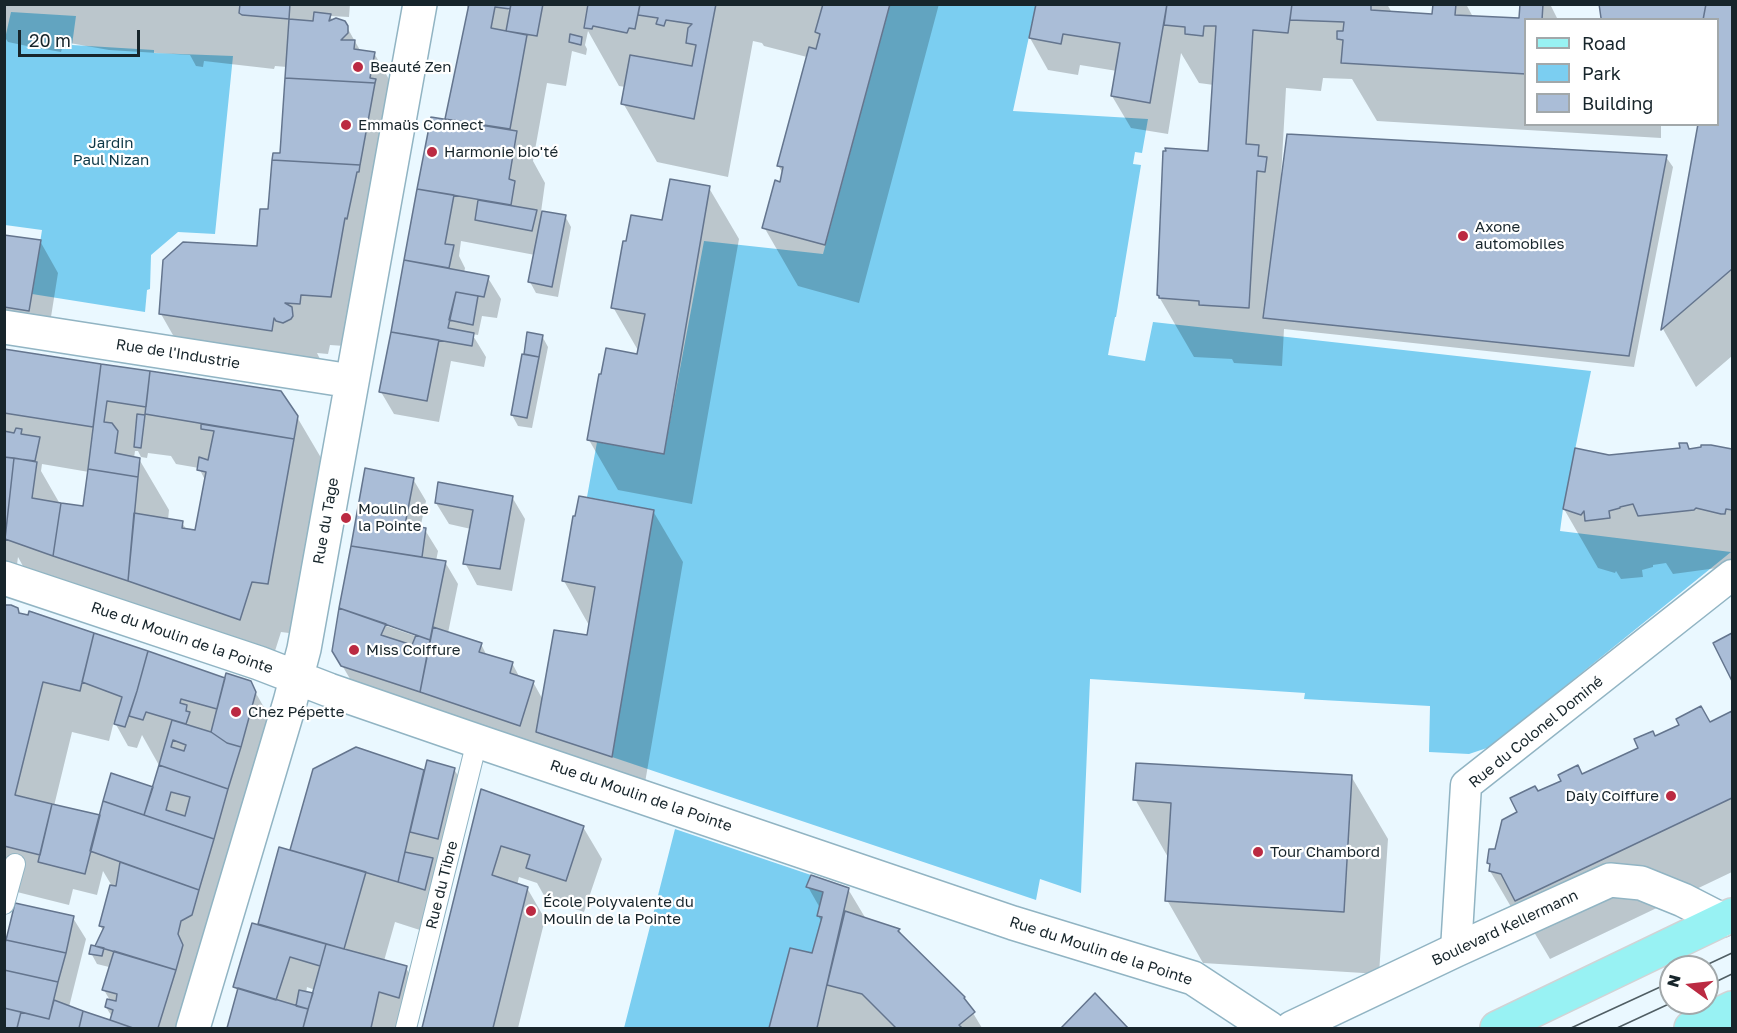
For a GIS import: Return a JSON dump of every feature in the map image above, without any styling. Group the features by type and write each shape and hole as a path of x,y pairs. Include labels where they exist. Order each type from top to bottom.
{"main road":[{"name":"Boulevard Kellermann","path":"1497,1029 1727,918"},
{"path":"1691,1029 1732,1008"}],"street":[{"name":"Rue du Tage","path":"193,1029 297,677 306,638 420,4"},
{"name":"Rue de l'Industrie","path":"4,327 351,381"},
{"name":"Rue du Colonel Dominé","path":"1456,950 1466,785 1732,574"},
{"name":"Rue du Moulin de la Pointe","path":"4,578 259,663 329,690 1013,923 1193,978 1269,1029"},
{"name":"Boulevard Kellermann","path":"1292,1029 1456,950 1610,880 1641,883 1727,918"}],"lane":[{"name":"Rue du Tibre","path":"406,1029 477,741"},
{"path":"4,904 15,864"}],"green space":[{"path":"1036,4 1013,111 1148,119 1142,153 1135,152 1133,164 1141,165 1108,355 1145,361 1153,322 1591,371 1560,531 1731,552 1490,747 1469,754 1429,752 1430,706 1304,699 1305,693 1090,679 1081,893 1040,879 1036,900 612,757 654,510 587,497 597,442 664,454 704,241 823,254 890,5"},
{"name":"Jardin Paul Nizan","path":"11,12 76,16 72,45 154,50 154,53 233,56 215,234 178,232 151,255 150,289 147,290 145,312 32,294 42,230 5,225 4,43"},
{"path":"675,829 811,875 806,887 823,892 817,916 822,917 812,953 790,948 769,1028 624,1028"}],"building":[{"path":"240,4 290,4 289,19 242,15 239,13"},
{"path":"469,4 511,4 510,9 495,7 491,28 527,35 510,129 445,119"},
{"path":"511,4 543,4 537,36 506,31"},
{"path":"588,4 640,4 635,29 629,28 627,33 593,26 592,29 584,28"},
{"path":"640,4 716,4 694,119 621,104 630,55 692,66 696,45 686,43 688,28 692,24 666,20 664,26 656,24 658,18 638,15"},
{"path":"823,4 890,4 825,245 762,228 775,180 780,182 783,167 777,166 809,47 816,49 820,34 815,32"},
{"path":"1036,4 1167,4 1150,103 1111,96 1120,43 1063,34 1061,44 1029,38"},
{"path":"1167,4 1292,4 1288,33 1253,30 1246,144 1259,145 1258,156 1267,157 1265,172 1257,171 1249,308 1199,305 1199,301 1159,298 1157,295 1163,151 1166,151 1165,148 1208,151 1216,26 1204,26 1203,36 1185,34 1185,27 1164,25"},
{"path":"1292,4 1374,4 1371,5 1371,10 1432,14 1433,4 1456,4 1455,15 1519,18 1520,4 1543,4 1542,18 1524,18 1524,74 1341,63 1343,40 1337,39 1337,31 1343,31 1344,22 1290,20"},
{"path":"1599,4 1706,4 1703,18 1601,18"},
{"path":"1706,4 1732,4 1732,269 1661,330 1698,126 1719,126 1719,18 1703,18"},
{"path":"314,12 331,14 329,21 336,18 345,21 348,33 341,40 355,40 354,49 375,52 370,78 376,79 375,83 285,78 289,19 313,21"},
{"path":"570,34 582,37 581,45 569,42"},
{"path":"285,78 375,83 360,165 272,160 273,153 280,153"},
{"path":"431,117 517,131 509,179 515,181 511,205 417,189"},
{"name":"Axone automobiles","path":"1287,134 1667,155 1629,356 1263,318"},
{"path":"272,160 360,165 347,219 345,218 331,297 301,295 300,304 285,303 292,307 293,316 283,323 274,318 272,331 159,314 163,260 183,242 257,246 260,209 268,209"},
{"path":"670,179 710,186 664,454 587,440 606,348 637,354 645,314 611,308 623,241 626,241 631,215 662,220"},
{"path":"417,189 454,195 445,244 454,245 449,268 404,260"},
{"path":"478,200 537,210 532,231 475,220"},
{"path":"542,211 566,215 552,287 528,282"},
{"path":"4,235 41,240 29,311 4,307"},
{"path":"404,260 489,276 484,297 456,292 448,328 474,333 472,346 391,332"},
{"path":"456,292 478,296 473,325 449,320"},
{"path":"391,332 439,340 427,401 379,392"},
{"path":"527,332 543,335 539,357 524,354"},
{"path":"4,349 101,364 93,427 4,413"},
{"path":"522,354 539,357 527,418 511,415"},
{"path":"101,364 150,371 146,407 107,401 104,422 112,423 118,431 115,453 140,458 138,477 88,469"},
{"path":"150,371 281,391 298,416 294,439 145,414"},
{"path":"137,414 145,415 141,448 134,447"},
{"path":"201,424 294,439 268,584 252,582 240,620 128,581 134,513 183,521 182,528 195,530 206,472 197,470 199,457 208,460 214,431 201,429"},
{"path":"16,428 22,429 21,434 40,437 35,461 4,457 4,431 14,433"},
{"path":"1679,443 1687,443 1689,449 1711,445 1732,449 1732,510 1726,509 1725,514 1721,514 1696,508 1638,516 1633,504 1609,511 1610,518 1585,521 1584,511 1581,515 1563,509 1575,448 1609,455 1680,448"},
{"path":"4,457 14,458 4,548"},
{"path":"14,458 37,462 32,498 61,503 53,556 5,539"},
{"path":"365,468 414,478 405,525 426,528 422,557 351,546"},
{"path":"88,469 138,477 128,581 53,556 61,503 83,506"},
{"path":"438,482 513,496 500,569 463,564 473,510 435,503"},
{"path":"579,496 654,510 612,757 536,732 554,630 587,635 595,587 562,581 573,516 575,516"},
{"path":"351,546 446,561 430,640 339,608"},
{"path":"4,606 18,608 19,613 28,615 29,611 94,633 80,691 43,682 15,795 52,804 40,855 4,846"},
{"path":"339,608 386,624 381,635 412,645 416,635 430,640 420,692 341,666 332,651"},
{"path":"433,627 482,643 479,652 513,662 510,673 534,681 520,726 420,692"},
{"path":"94,633 148,651 125,727 114,724 122,697 82,682"},
{"path":"1732,633 1732,681 1713,643"},
{"path":"148,651 225,678 217,709 181,699 180,703 187,705 186,711 190,712 186,724 146,712 143,720 129,716"},
{"path":"226,673 251,681 256,692 241,747 227,743 211,732"},
{"path":"1701,706 1710,722 1732,711 1732,798 1515,901 1501,874 1489,871 1490,864 1487,863 1489,849 1495,849 1502,820 1517,812 1510,798 1535,786 1538,791 1561,781 1558,775 1578,765 1582,774 1638,748 1634,739 1653,731 1655,736 1679,725 1676,719"},
{"path":"172,720 211,732 227,743 241,747 228,789 159,765","holes":["173,740 186,745 184,751 171,747"]},
{"path":"356,747 424,770 398,882 290,850 313,769"},
{"path":"427,760 455,768 438,839 410,832"},
{"name":"Tour Chambord","path":"1136,763 1352,775 1344,912 1165,901 1171,803 1133,800"},
{"path":"159,765 228,789 214,839 144,815","holes":["171,792 190,797 185,816 166,810"]},
{"path":"111,773 153,787 144,815 103,801"},
{"path":"481,789 584,826 566,881 526,868 530,855 501,846 492,875 528,887 493,1028 422,1028"},
{"path":"103,801 214,839 199,890 90,851"},
{"path":"52,804 100,815 85,874 38,862"},
{"path":"279,847 366,872 344,949 258,924"},
{"path":"405,852 433,858 425,890 398,882"},
{"path":"120,862 199,890 192,915 181,921 178,934 183,945 176,970 95,946 104,927 99,926 110,885 116,886"},
{"path":"811,875 849,888 817,1028 769,1028 790,948 812,953 822,917 817,916 823,892 806,887"},
{"path":"15,903 74,916 66,953 6,940"},
{"path":"845,911 900,929 898,931 965,997 975,1012 959,1025 962,1028 896,1028 862,994 827,985"},
{"path":"252,923 326,944 320,966 290,957 276,1000 233,987"},
{"path":"6,940 66,953 58,982 4,970"},
{"path":"326,944 407,966 399,998 379,992 371,1028 303,1028"},
{"path":"91,945 104,948 102,956 89,954"},
{"path":"114,951 176,970 158,1028 133,1028 110,1020 113,1010 105,1007 107,999 116,1001 117,994 102,990"},
{"path":"4,970 58,982 49,1019 4,1008"},
{"path":"238,988 308,1009 303,1028 227,1028"},
{"path":"299,990 313,993 308,1009 296,1006"},
{"path":"1095,993 1128,1028 1061,1028"},
{"path":"54,1000 83,1011 79,1028 17,1028 21,1012 49,1019"},
{"path":"4,1008 21,1012 17,1028 4,1028"},
{"path":"83,1011 110,1020 133,1028 79,1028"}],"tram line":[{"path":"1719,959 1732,953"},
{"path":"1719,980 1732,974"},
{"path":"1571,1028 1659,988"},
{"path":"1617,1028 1659,1009"}],"place":[{"name":"Beauté Zen","path":"358,67"},
{"name":"Emmaüs Connect","path":"346,125"},
{"name":"Harmonie bio'té","path":"432,152"},
{"name":"Axone automobiles","path":"1463,236"},
{"name":"Moulin de la Pointe","path":"346,518"},
{"name":"Miss Coiffure","path":"354,650"},
{"name":"Chez Pépette","path":"236,712"},
{"name":"Daly Coiffure","path":"1671,796"},
{"name":"Tour Chambord","path":"1258,852"},
{"name":"École Polyvalente du Moulin de la Pointe","path":"531,911"}]}
